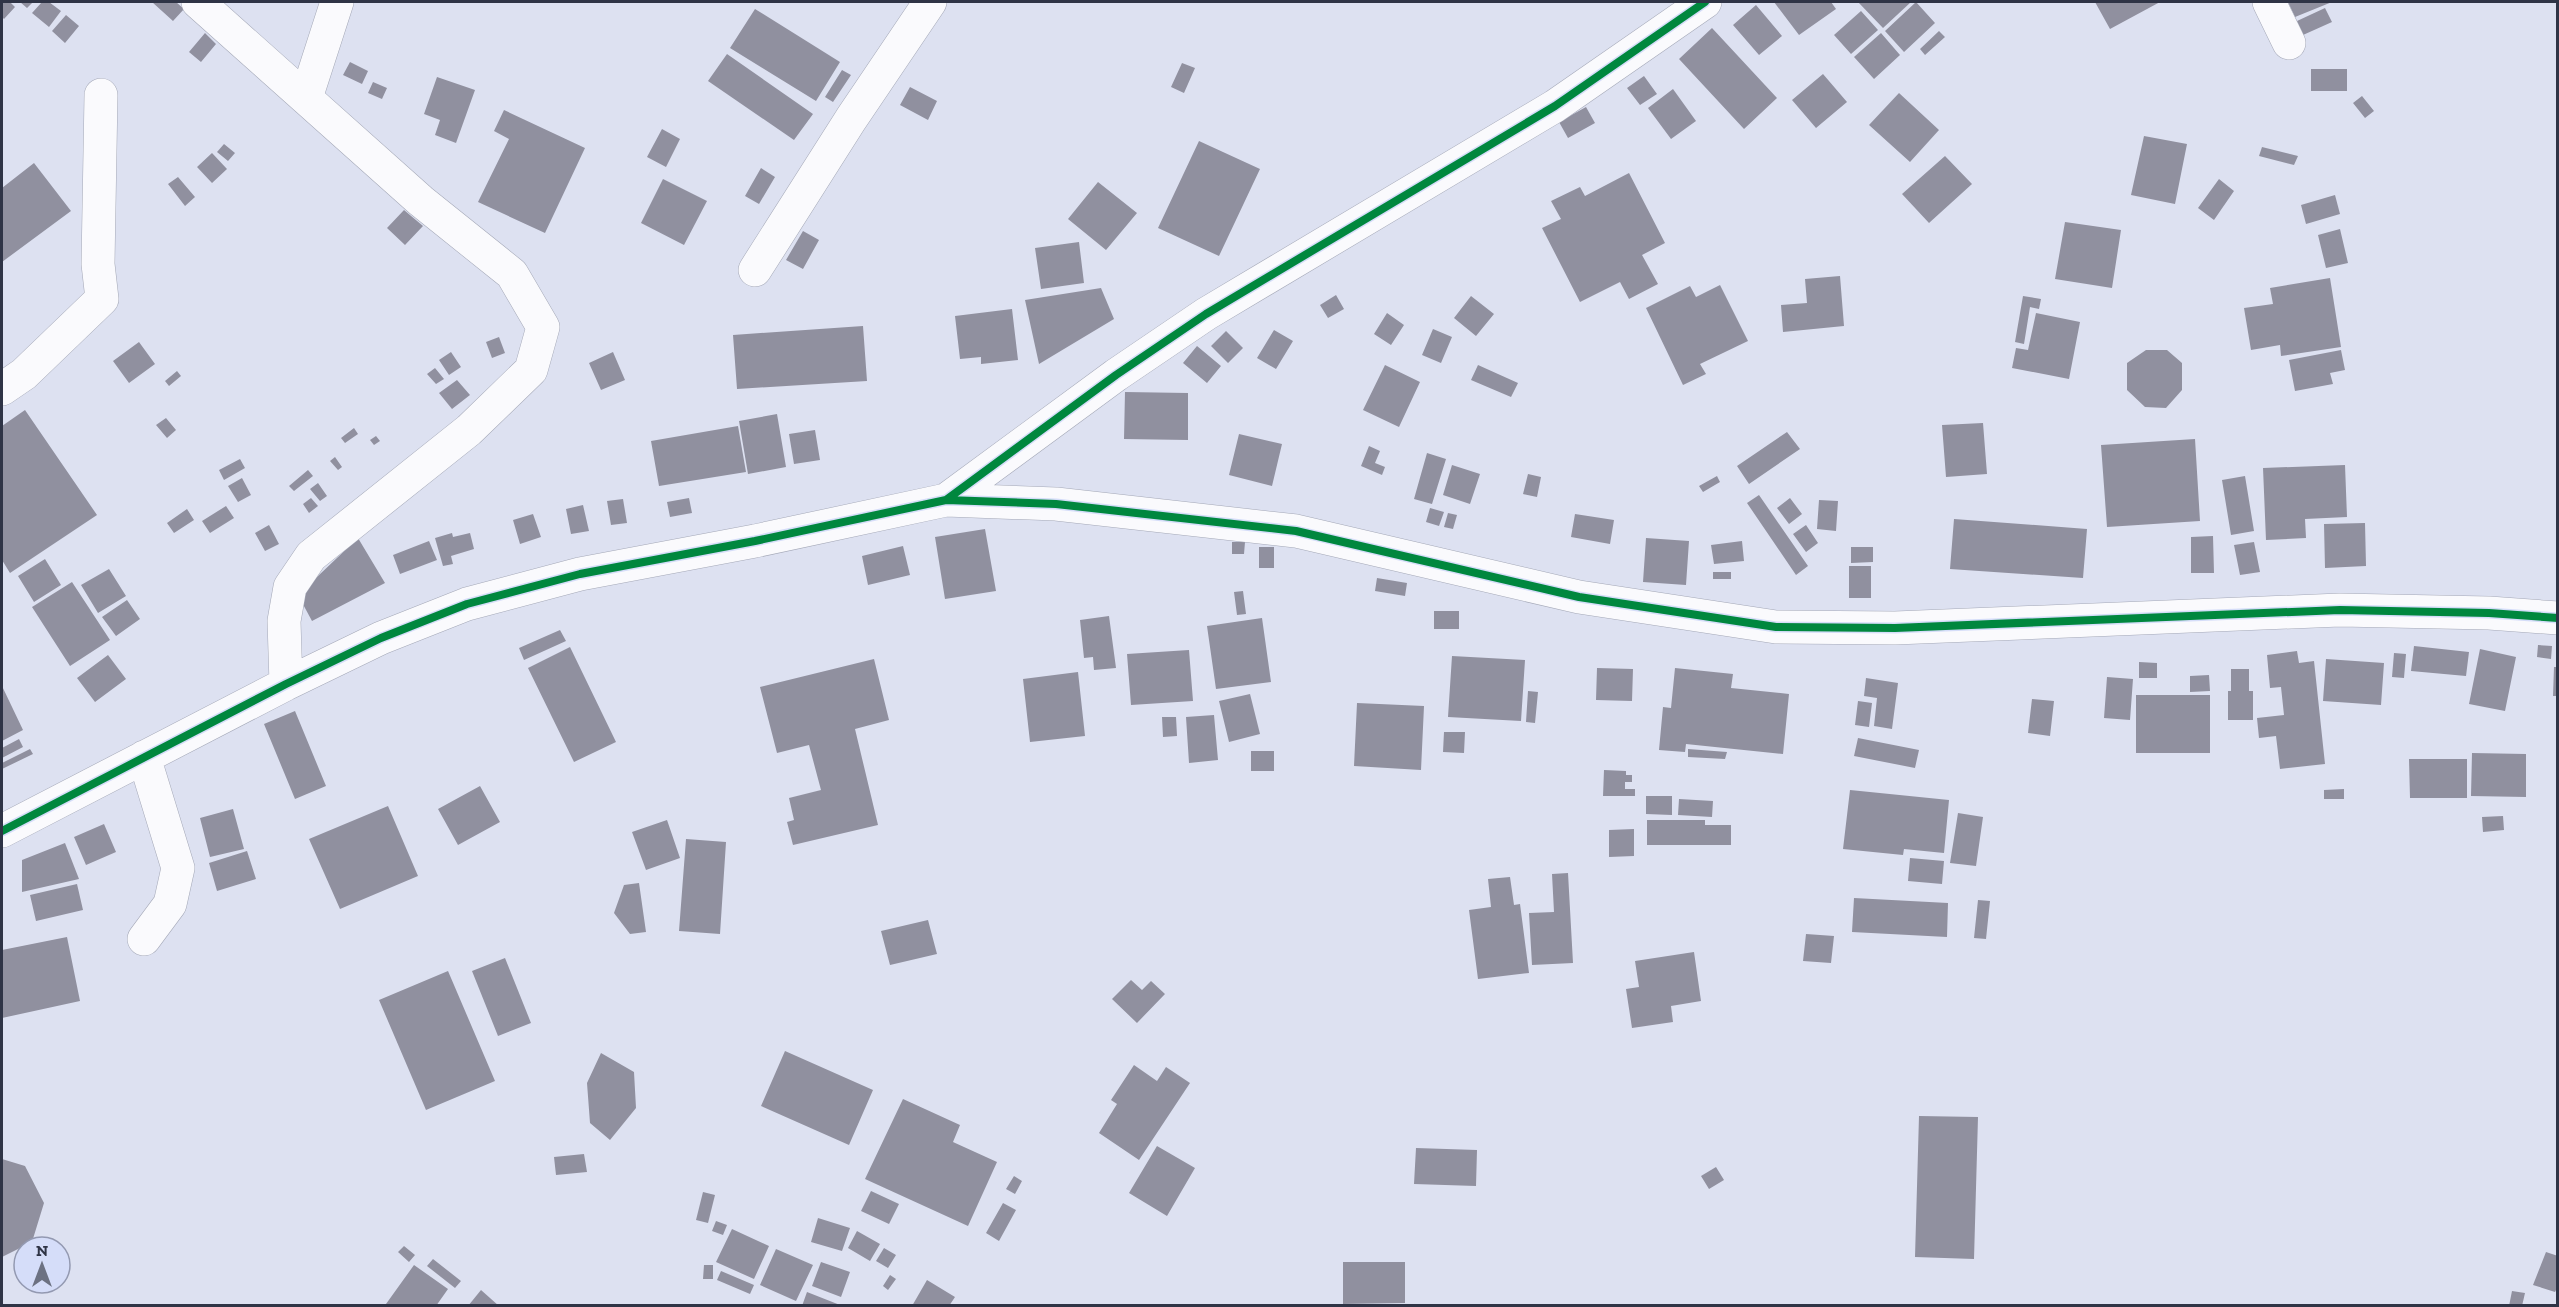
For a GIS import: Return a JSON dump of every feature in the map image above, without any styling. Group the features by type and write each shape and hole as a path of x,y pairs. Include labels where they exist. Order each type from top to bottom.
{"street":[{"path":"198,2 421,201 512,274 543,327 531,370 469,430 311,556 290,587 284,621 286,684"},
{"path":"306,98 337,2"},
{"path":"755,270 851,118 930,2"},
{"path":"946,500 1116,375 1206,314 1555,106 1705,2"},
{"path":"2269,2 2289,43"},
{"path":"2,389 24,374 102,299 98,264 101,95"},
{"path":"2,849 12,825 286,684 381,638 467,604 580,574 722,548 946,500 1056,504 1296,531 1579,597 1776,627 1895,628 2340,610 2489,613 2558,618"},
{"path":"144,757 178,868 170,904 144,939"}],"building":[{"path":"2,2 10,2 15,7 4,19 2,17"},
{"path":"20,2 33,2 27,8"},
{"path":"42,2 49,2 61,11 49,27 32,13"},
{"path":"152,2 176,2 184,9 173,21"},
{"path":"1774,2 1831,2 1836,9 1799,35"},
{"path":"1858,2 1911,2 1883,28"},
{"path":"1916,2 1935,23 1904,52 1885,31"},
{"path":"2095,2 2160,2 2110,29"},
{"path":"2288,2 2332,2 2295,17"},
{"path":"1756,5 1782,36 1759,55 1733,25"},
{"path":"2325,8 2332,22 2303,35 2297,21"},
{"path":"755,9 840,62 816,101 730,48"},
{"path":"1861,11 1878,30 1851,54 1834,35"},
{"path":"66,15 79,26 65,43 52,31"},
{"path":"1712,28 1777,98 1744,129 1679,59"},
{"path":"1939,31 1945,37 1925,55 1920,49"},
{"path":"205,33 216,44 201,62 189,52"},
{"path":"1881,33 1900,55 1874,79 1854,57"},
{"path":"727,54 813,114 794,140 708,81"},
{"path":"350,62 368,71 362,84 343,75"},
{"path":"1182,63 1195,68 1184,93 1171,87"},
{"path":"2311,69 2347,69 2347,91 2311,91"},
{"path":"842,70 851,75 833,102 825,97"},
{"path":"1823,74 1847,102 1816,128 1792,100"},
{"path":"1644,76 1657,94 1640,105 1627,88"},
{"path":"437,77 475,90 456,143 435,135 440,120 424,114"},
{"path":"373,82 387,88 382,99 368,93"},
{"path":"910,87 937,101 928,120 900,105"},
{"path":"1673,89 1696,121 1671,139 1648,108"},
{"path":"1899,93 1939,130 1910,162 1869,125"},
{"path":"2362,96 2374,111 2365,118 2353,103"},
{"path":"1586,107 1595,123 1568,138 1559,122"},
{"path":"504,110 585,148 545,233 478,202 509,139 494,131"},
{"path":"662,129 680,139 666,167 647,157"},
{"path":"2144,136 2187,144 2175,204 2131,195"},
{"path":"1199,141 1260,169 1219,256 1158,228"},
{"path":"224,144 235,153 228,161 217,152"},
{"path":"2262,147 2298,156 2294,165 2259,156"},
{"path":"212,153 227,169 212,183 197,167"},
{"path":"1945,156 1972,184 1929,223 1902,194"},
{"path":"34,163 71,211 2,262 2,188"},
{"path":"761,168 775,177 759,204 745,196"},
{"path":"1629,173 1665,243 1642,255 1658,284 1629,299 1620,282 1580,302 1542,228 1561,219 1551,201 1580,187 1585,196"},
{"path":"178,177 195,197 185,206 168,184"},
{"path":"663,179 707,201 684,245 641,223"},
{"path":"2219,179 2234,191 2214,220 2198,208"},
{"path":"1098,182 1137,213 1106,250 1068,219"},
{"path":"2335,195 2340,214 2306,224 2301,205"},
{"path":"404,210 423,226 405,245 387,228"},
{"path":"2065,222 2121,230 2112,288 2055,279"},
{"path":"2340,229 2348,263 2326,268 2318,235"},
{"path":"803,231 819,240 803,269 786,260"},
{"path":"1079,242 1084,283 1041,289 1035,248"},
{"path":"1840,276 1844,326 1783,332 1781,305 1807,303 1805,279"},
{"path":"2330,278 2341,347 2281,356 2280,345 2251,350 2244,308 2273,304 2270,288"},
{"path":"1720,285 1748,341 1700,364 1706,374 1683,385 1646,308 1690,286 1696,297"},
{"path":"1101,288 1114,319 1039,364 1025,300"},
{"path":"1336,295 1344,309 1328,318 1320,305"},
{"path":"1471,296 1494,314 1476,336 1454,318"},
{"path":"2023,296 2041,299 2039,309 2030,307 2024,344 2015,342"},
{"path":"1012,309 1018,360 981,364 981,357 960,359 955,316"},
{"path":"1387,313 1404,325 1391,345 1374,334"},
{"path":"2036,313 2080,322 2069,379 2012,368 2016,348 2028,350"},
{"path":"863,326 867,381 737,389 733,335"},
{"path":"1433,329 1452,337 1441,363 1422,355"},
{"path":"1274,330 1293,341 1276,369 1257,358"},
{"path":"1226,331 1243,348 1228,363 1211,346"},
{"path":"499,337 505,353 492,358 486,342"},
{"path":"139,342 155,364 129,383 113,361"},
{"path":"1197,346 1221,366 1207,383 1183,363"},
{"path":"2146,350 2167,350 2182,363 2182,390 2166,408 2145,407 2127,390 2127,363"},
{"path":"2341,350 2345,370 2330,373 2333,384 2295,391 2289,360"},
{"path":"451,352 461,367 449,375 439,360"},
{"path":"613,352 625,380 601,390 589,363"},
{"path":"1385,365 1420,382 1399,427 1363,410"},
{"path":"1478,365 1518,383 1511,397 1471,380"},
{"path":"435,368 444,379 436,384 427,374"},
{"path":"177,371 181,376 169,386 165,381"},
{"path":"457,380 470,395 452,409 439,393"},
{"path":"1125,392 1188,393 1188,440 1124,439"},
{"path":"25,410 97,515 10,573 2,560 2,426"},
{"path":"777,414 786,467 748,474 739,421"},
{"path":"166,418 176,430 167,438 156,425"},
{"path":"1983,423 1987,474 1946,477 1942,425"},
{"path":"738,426 746,472 659,486 651,441"},
{"path":"354,428 358,434 345,443 341,438"},
{"path":"815,430 820,460 794,464 789,434"},
{"path":"1787,432 1800,449 1749,484 1737,466"},
{"path":"1239,434 1282,444 1272,486 1229,475"},
{"path":"376,436 380,441 374,445 370,440"},
{"path":"2195,439 2200,521 2107,527 2101,445"},
{"path":"1369,446 1380,451 1375,463 1385,467 1382,475 1361,466"},
{"path":"1427,453 1446,459 1432,504 1414,499"},
{"path":"335,457 342,467 338,470 330,461"},
{"path":"240,459 245,468 224,480 219,470"},
{"path":"1452,465 1480,474 1470,504 1443,495"},
{"path":"2345,465 2347,517 2305,519 2306,538 2266,540 2263,468"},
{"path":"308,470 313,476 294,491 289,486"},
{"path":"1528,474 1541,477 1537,497 1523,494"},
{"path":"1717,476 1720,482 1703,492 1699,486"},
{"path":"2245,476 2254,531 2231,535 2222,480"},
{"path":"242,478 251,495 238,502 228,486"},
{"path":"318,483 327,496 320,501 310,489"},
{"path":"1759,495 1808,566 1796,575 1747,503"},
{"path":"311,498 318,506 309,513 303,504"},
{"path":"689,498 692,513 670,517 667,502"},
{"path":"1790,498 1802,514 1789,524 1777,508"},
{"path":"623,499 627,523 611,525 607,501"},
{"path":"1819,500 1838,501 1836,531 1817,529"},
{"path":"583,505 589,531 571,534 566,509"},
{"path":"226,506 234,518 210,533 202,521"},
{"path":"1430,508 1444,512 1439,526 1426,522"},
{"path":"187,509 194,520 174,533 167,523"},
{"path":"1448,513 1457,515 1453,529 1444,527"},
{"path":"533,514 541,537 520,544 513,520"},
{"path":"1575,514 1614,520 1610,544 1571,537"},
{"path":"1954,519 2087,529 2083,578 1950,569"},
{"path":"2365,523 2366,566 2325,568 2324,524"},
{"path":"269,525 279,544 265,551 255,533"},
{"path":"1806,525 1818,543 1806,552 1793,534"},
{"path":"985,529 996,591 945,599 935,537"},
{"path":"452,533 453,537 470,533 474,549 451,556 453,564 443,566 435,538"},
{"path":"2213,536 2214,573 2191,573 2191,537"},
{"path":"358,538 385,583 312,621 298,595"},
{"path":"1646,538 1689,541 1686,585 1643,582"},
{"path":"429,541 437,560 400,574 393,555"},
{"path":"1742,541 1744,561 1714,564 1711,545"},
{"path":"1232,542 1245,542 1244,554 1232,554"},
{"path":"2254,542 2260,572 2240,575 2234,545"},
{"path":"903,546 910,575 868,585 862,556"},
{"path":"1259,547 1274,547 1274,568 1259,568"},
{"path":"1851,547 1873,547 1873,562 1851,563"},
{"path":"45,559 61,585 34,602 18,576"},
{"path":"1849,566 1871,566 1871,598 1849,598"},
{"path":"109,569 126,596 98,613 81,585"},
{"path":"1713,572 1731,572 1731,579 1713,579"},
{"path":"1377,578 1407,583 1405,596 1375,591"},
{"path":"72,582 110,640 70,666 32,607"},
{"path":"1243,591 1246,614 1237,615 1234,592"},
{"path":"127,600 140,619 116,636 102,617"},
{"path":"1434,611 1459,611 1459,629 1434,629"},
{"path":"1109,616 1116,668 1094,670 1093,657 1084,658 1080,620"},
{"path":"1262,618 1271,682 1216,689 1207,626"},
{"path":"560,630 566,641 524,660 519,648"},
{"path":"2538,645 2552,646 2551,659 2537,657"},
{"path":"2414,646 2469,652 2466,676 2411,671"},
{"path":"570,647 616,742 574,762 528,668"},
{"path":"2480,649 2516,657 2505,711 2469,704"},
{"path":"1189,650 1193,701 1131,705 1127,654"},
{"path":"2297,651 2299,663 2314,661 2325,764 2280,769 2276,736 2259,738 2257,718 2284,715 2281,687 2270,688 2267,655"},
{"path":"2394,653 2406,654 2404,678 2392,677"},
{"path":"108,655 126,679 95,702 77,678"},
{"path":"1452,656 1525,660 1521,721 1448,717"},
{"path":"874,659 889,720 855,729 878,825 793,845 787,822 794,820 789,798 821,790 809,745 777,753 760,687"},
{"path":"2326,659 2384,663 2381,705 2323,701"},
{"path":"2139,662 2157,663 2157,678 2139,678"},
{"path":"2554,667 2558,667 2558,696 2553,696"},
{"path":"1597,668 1633,669 1632,701 1596,700"},
{"path":"1675,668 1733,674 1731,688 1789,694 1783,754 1686,744 1685,752 1659,750 1663,707 1671,708"},
{"path":"2231,669 2249,669 2249,691 2253,691 2253,720 2228,720"},
{"path":"1078,672 1085,736 1030,742 1023,679"},
{"path":"2209,675 2210,691 2190,692 2190,676"},
{"path":"2107,677 2133,679 2130,720 2104,718"},
{"path":"1866,678 1898,683 1892,729 1874,726 1877,698 1864,696"},
{"path":"2,686 23,730 2,741"},
{"path":"1528,691 1538,692 1535,723 1526,722"},
{"path":"1250,694 1260,734 1229,742 1219,701"},
{"path":"2136,695 2210,695 2210,753 2136,753"},
{"path":"2032,699 2054,701 2050,736 2028,733"},
{"path":"1858,701 1872,703 1869,727 1855,725"},
{"path":"1357,703 1424,706 1421,770 1354,766"},
{"path":"295,711 326,786 295,799 264,724"},
{"path":"1214,715 1218,760 1189,763 1186,717"},
{"path":"1162,717 1176,717 1177,736 1163,737"},
{"path":"1444,732 1465,732 1464,753 1443,752"},
{"path":"1858,738 1919,750 1915,768 1854,756"},
{"path":"19,739 23,747 2,758 2,748"},
{"path":"30,749 33,754 2,769 2,763"},
{"path":"1688,749 1727,752 1725,759 1688,757"},
{"path":"1251,751 1274,751 1274,771 1251,771"},
{"path":"2472,753 2526,754 2526,797 2471,796"},
{"path":"2409,759 2467,759 2467,798 2410,798"},
{"path":"1604,770 1626,771 1626,775 1632,775 1632,782 1625,782 1625,789 1635,789 1635,796 1603,796"},
{"path":"480,786 500,822 458,845 438,809"},
{"path":"2344,789 2344,799 2324,799 2324,790"},
{"path":"1850,790 1949,800 1944,853 1904,849 1903,855 1843,849"},
{"path":"1646,796 1672,796 1672,815 1646,814"},
{"path":"1679,799 1713,801 1712,817 1678,815"},
{"path":"388,806 418,876 340,909 309,839"},
{"path":"233,809 244,849 210,857 200,818"},
{"path":"1958,813 1983,817 1976,866 1950,863"},
{"path":"2503,816 2504,830 2483,832 2482,817"},
{"path":"667,820 680,858 646,870 632,832"},
{"path":"1647,820 1705,820 1705,825 1731,825 1731,845 1647,845"},
{"path":"104,824 116,852 86,865 74,837"},
{"path":"1634,829 1634,856 1609,857 1609,830"},
{"path":"686,839 726,842 720,934 679,931"},
{"path":"65,843 79,879 22,892 22,860"},
{"path":"247,851 256,879 217,891 209,863"},
{"path":"1910,858 1944,861 1942,884 1908,881"},
{"path":"1568,873 1573,963 1532,965 1529,913 1554,912 1552,874"},
{"path":"1510,877 1514,905 1520,904 1529,973 1478,979 1469,910 1491,907 1488,879"},
{"path":"639,883 646,932 630,934 614,913 624,885"},
{"path":"77,884 83,910 36,921 30,895"},
{"path":"1854,898 1948,903 1947,937 1852,932"},
{"path":"1978,900 1990,901 1986,939 1974,938"},
{"path":"928,920 937,954 890,965 881,931"},
{"path":"1806,934 1834,936 1831,963 1803,961"},
{"path":"67,937 80,1001 2,1018 2,950"},
{"path":"1694,952 1701,1001 1671,1006 1673,1022 1632,1028 1626,989 1639,987 1635,961"},
{"path":"505,958 531,1023 498,1036 472,971"},
{"path":"448,971 495,1081 426,1110 379,1000"},
{"path":"1131,980 1142,990 1151,981 1165,994 1137,1023 1112,999"},
{"path":"785,1051 873,1090 849,1145 761,1106"},
{"path":"601,1053 634,1072 636,1108 610,1140 590,1123 587,1083"},
{"path":"1134,1065 1157,1081 1166,1067 1190,1083 1139,1160 1099,1133 1117,1104 1111,1100"},
{"path":"903,1099 960,1125 953,1142 997,1162 968,1226 865,1179"},
{"path":"1919,1116 1978,1117 1974,1259 1915,1257"},
{"path":"1157,1146 1195,1168 1167,1216 1129,1193"},
{"path":"1416,1148 1477,1150 1476,1186 1414,1184"},
{"path":"584,1154 587,1172 556,1175 554,1157"},
{"path":"2,1159 25,1166 44,1203 34,1235 12,1235 12,1252 2,1257"},
{"path":"1716,1167 1724,1180 1709,1189 1701,1176"},
{"path":"1014,1176 1022,1181 1015,1194 1006,1189"},
{"path":"871,1191 899,1204 889,1224 861,1211"},
{"path":"703,1192 715,1195 708,1223 696,1220"},
{"path":"1003,1203 1016,1210 999,1241 986,1233"},
{"path":"818,1218 850,1228 842,1251 811,1242"},
{"path":"716,1221 727,1225 723,1235 712,1231"},
{"path":"732,1229 769,1246 754,1279 716,1262"},
{"path":"857,1231 880,1244 870,1261 848,1248"},
{"path":"404,1246 415,1255 409,1262 398,1252"},
{"path":"884,1248 896,1255 888,1268 876,1261"},
{"path":"776,1249 813,1265 796,1301 760,1285"},
{"path":"2546,1252 2558,1256 2558,1286 2555,1292 2533,1285"},
{"path":"433,1259 461,1281 455,1288 427,1266"},
{"path":"821,1262 850,1272 841,1297 812,1286"},
{"path":"1343,1262 1405,1262 1405,1303 1343,1304"},
{"path":"414,1265 448,1289 436,1306 388,1306 386,1304"},
{"path":"704,1265 713,1265 713,1279 703,1279"},
{"path":"721,1271 754,1285 750,1294 717,1280"},
{"path":"890,1275 896,1279 888,1290 883,1286"},
{"path":"927,1280 955,1297 949,1306 912,1306"},
{"path":"481,1290 499,1306 468,1306"},
{"path":"2512,1291 2525,1293 2522,1306 2509,1306"},
{"path":"807,1292 840,1305 840,1306 802,1306"}],"cycle path":[{"path":"2,831 286,684 381,638 467,604 580,574 755,541 946,500 1116,375 1206,314 1555,106 1705,2"},
{"path":"946,500 1056,504 1296,531 1579,597 1776,627 1895,628 2340,610 2489,613 2558,618"}]}
